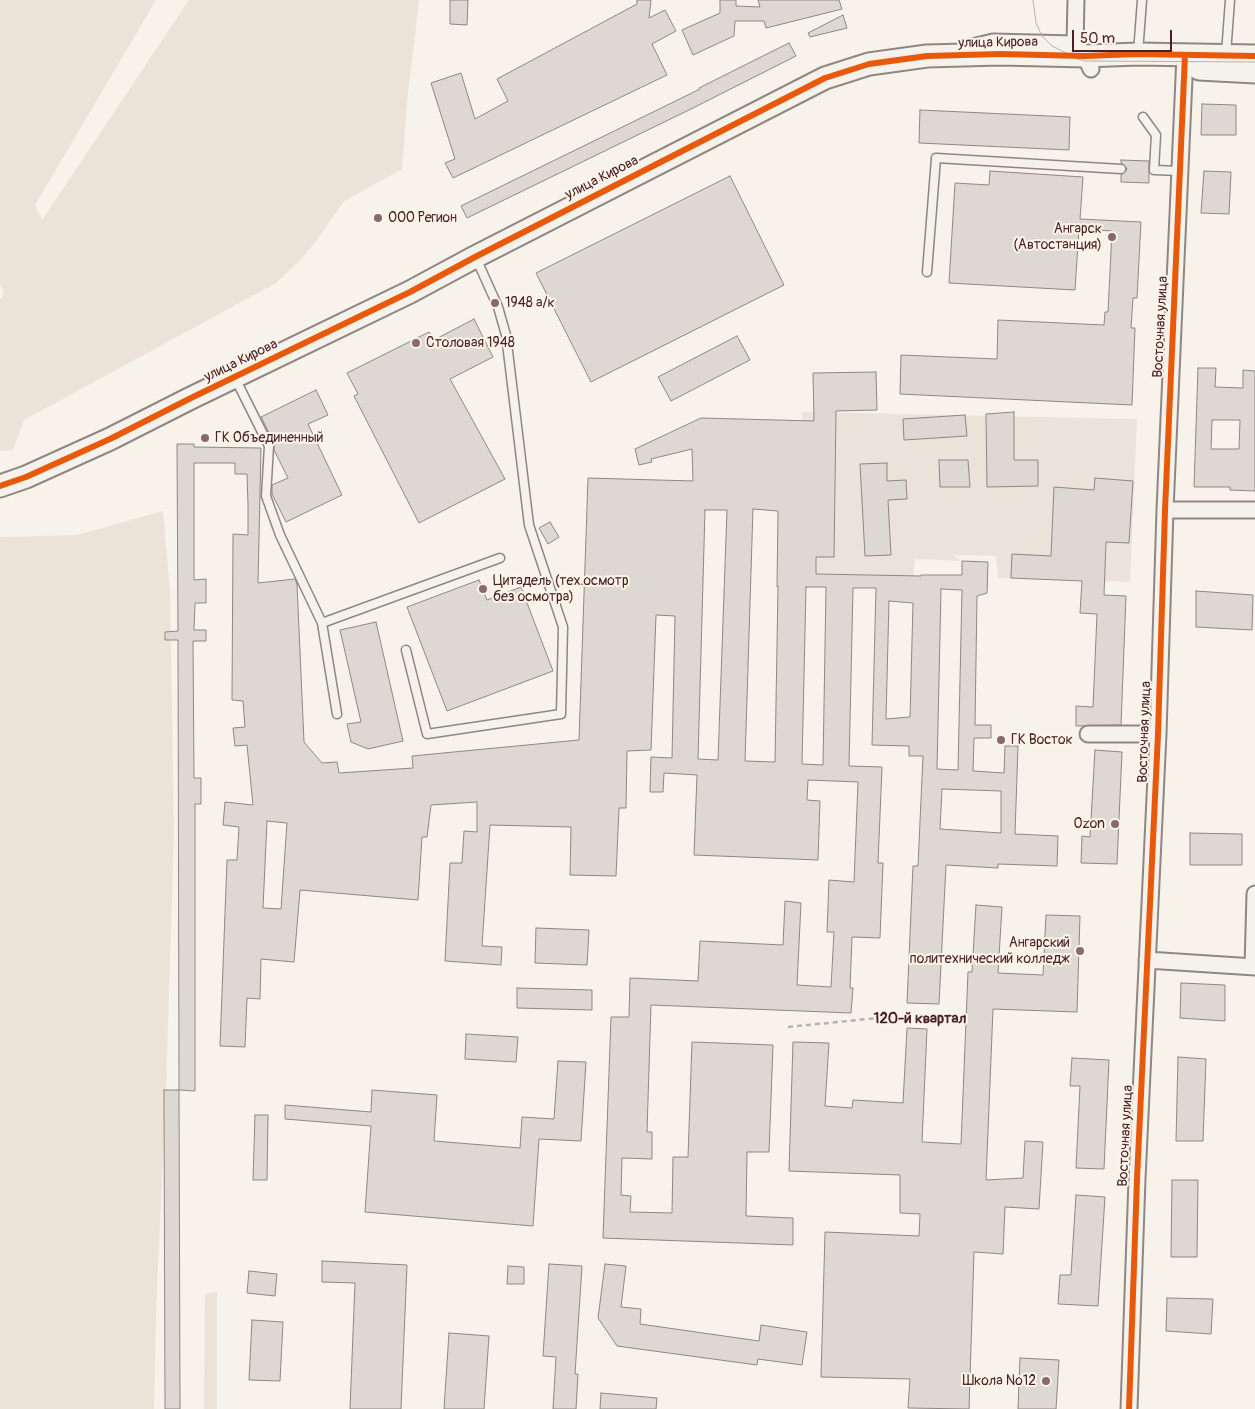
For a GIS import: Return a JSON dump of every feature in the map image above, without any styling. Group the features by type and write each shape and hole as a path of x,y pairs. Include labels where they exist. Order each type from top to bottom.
{"street":[{"path":"1076,0 1084,56"},
{"name":"улица Кирова","path":"0,486 26,477 110,440 191,398 410,292 475,256 825,78 869,64 927,56 1000,54 1084,56 1144,62 1220,63 1255,72"},
{"name":"улица Кирова","path":"869,64 940,69 1084,56"},
{"name":"улица Кирова","path":"1220,63 1255,56"},
{"name":"Восточная улица","path":"1129,1409 1137,1179 1158,734 1165,510 1185,62"},
{"path":"1165,510 1255,510"},
{"path":"1088,734 1158,734"},
{"path":"1147,960 1254,967 1255,894"}],"lane":[{"path":"1142,0 1144,62"},
{"path":"1220,63 1230,0"},
{"path":"1143,116 1156,135 1152,170 1180,171"},
{"path":"927,272 936,158 1121,168"},
{"path":"406,650 427,734 561,714 563,627 529,525 506,335 498,307 475,256"},
{"path":"235,378 269,446 266,496 280,534 322,623 337,714"},
{"path":"322,623 500,558"}],"path":[{"path":"788,1027 898,1016"}],"shaded area":[{"path":"0,0 156,0 35,205 42,220 189,0 419,0 407,102 402,169 343,202 303,257 276,283 24,420 13,450 0,451 0,300 4,293 0,284"},
{"path":"802,412 1137,419 1130,582 998,578 996,556 954,555 962,561 915,559 913,588 806,587"},
{"path":"163,511 170,591 174,834 154,1409 0,1409 0,537 77,535"},
{"path":"217,1291 217,1409 204,1409 205,1295"}],"building":[{"path":"450,0 468,0 467,25 450,24"},
{"path":"637,0 651,0 649,18 665,10 676,31 652,44 667,75 453,178 445,163 455,159 431,83 461,73 475,119 508,101 497,79 637,4"},
{"path":"720,0 736,0 736,6 760,7 758,0 839,0 842,9 766,28 764,21 735,21 734,36 693,55 682,30 720,13"},
{"path":"843,15 847,28 810,37 808,33"},
{"path":"789,43 796,56 467,218 461,206 700,89"},
{"path":"1202,104 1236,105 1236,135 1201,135"},
{"path":"920,110 1070,117 1069,150 919,143"},
{"path":"1121,160 1149,161 1149,183 1121,182 1121,175 1127,169 1121,163"},
{"path":"990,171 1083,177 1080,219 1141,222 1137,298 1133,298 1131,328 1135,328 1132,405 900,394 901,355 997,359 998,320 1104,325 1105,312 1108,312 1112,231 1079,229 1075,290 949,283 955,183 989,185"},
{"path":"1204,171 1231,172 1229,214 1201,213"},
{"path":"730,176 784,285 591,382 536,273"},
{"path":"474,319 493,357 450,379 505,479 419,523 354,396 358,394 347,373 429,332 434,340"},
{"path":"737,336 750,360 671,401 658,377"},
{"path":"1198,368 1216,368 1215,387 1243,388 1243,370 1255,371 1255,491 1230,490 1230,487 1194,487","holes":["1212,420 1240,420 1239,449 1211,449"]},
{"path":"876,372 877,410 836,411 834,557 816,557 816,574 962,575 962,561 988,562 987,593 977,596 975,725 991,725 991,738 974,738 973,771 1004,773 1005,746 1018,746 1015,834 1058,836 1057,866 998,864 998,868 946,865 939,1004 907,1003 913,866 918,866 923,756 909,756 909,746 872,745 876,588 853,588 849,766 882,767 878,863 883,863 880,938 852,937 850,988 853,988 851,1013 651,1005 647,1132 652,1132 652,1159 622,1158 621,1195 631,1196 630,1212 672,1213 673,1157 688,1157 692,1042 773,1045 769,1152 747,1152 746,1216 793,1218 793,1245 603,1238 611,1017 629,1017 630,978 698,981 700,941 783,945 785,901 801,903 797,985 831,987 834,932 827,932 829,880 854,882 858,782 808,780 807,800 820,801 818,860 694,855 697,775 664,773 663,792 650,792 651,757 672,758 675,616 656,615 651,750 627,751 626,808 619,808 616,876 570,875 571,827 490,825 482,946 502,947 501,965 445,961 450,863 462,863 464,831 477,832 477,802 431,805 427,837 422,837 418,900 300,890 294,962 261,959 260,999 247,998 245,1047 220,1046 227,860 237,860 239,827 223,825 225,802 253,805 247,745 235,746 233,728 245,727 243,701 232,700 233,534 248,535 247,474 235,474 235,463 194,463 194,580 206,579 206,603 195,603 194,630 206,630 206,641 193,641 194,778 201,778 201,804 195,804 195,1091 179,1090 178,640 165,640 165,632 178,631 177,444 194,444 194,447 261,448 258,583 295,579 297,584 304,742 322,763 337,762 339,773 413,768 412,756 579,740 588,478 693,481 692,449 651,459 652,462 639,465 635,449 701,418 814,421 813,373","holes":["753,509 778,511 775,762 745,761","705,510 727,510 718,760 698,759","806,587 826,587 823,765 802,764","941,589 962,590 958,770 937,769","889,601 913,603 910,717 886,719","942,789 1001,791 1001,833 940,829","267,821 287,823 281,909 263,908"]},
{"path":"316,390 328,415 308,424 342,495 286,522 272,494 272,485 288,478 261,417"},
{"path":"1014,412 1014,460 1038,460 1038,486 987,487 986,414"},
{"path":"965,415 967,436 904,440 903,419"},
{"path":"939,460 968,460 970,487 940,487"},
{"path":"887,463 887,481 906,480 907,499 888,500 891,555 865,556 860,464"},
{"path":"1095,478 1133,481 1129,543 1106,542 1104,595 1126,596 1121,725 1076,726 1076,706 1093,707 1097,614 1080,613 1082,581 1011,578 1012,554 1051,556 1054,487 1094,490"},
{"path":"550,522 559,537 548,544 539,528"},
{"path":"479,580 487,600 521,587 553,671 447,711 407,607"},
{"path":"1196,591 1253,595 1252,630 1196,627"},
{"path":"376,622 403,741 368,749 351,742 347,724 361,722 340,630"},
{"path":"1095,750 1122,752 1117,864 1081,863 1082,836 1090,837"},
{"path":"1190,833 1242,834 1242,865 1190,865"},
{"path":"976,905 1002,907 998,973 1043,975 1046,915 1080,916 1077,1012 993,1009 986,1180 1023,1178 1025,1141 1043,1142 1039,1209 1005,1207 1003,1254 974,1252 969,1409 908,1408 910,1379 821,1377 825,1232 919,1236 920,1214 900,1213 900,1175 789,1171 793,1042 829,1043 825,1106 852,1108 853,1100 903,1103 907,1028 927,1029 922,1142 961,1144 968,972 972,972"},
{"path":"536,928 589,930 587,965 535,963"},
{"path":"1181,983 1225,985 1225,1021 1180,1018"},
{"path":"517,988 592,990 592,1010 517,1008"},
{"path":"466,1034 518,1037 516,1062 465,1059"},
{"path":"1178,1057 1206,1059 1203,1141 1176,1141"},
{"path":"1072,1058 1109,1060 1104,1169 1076,1168 1080,1086 1070,1086"},
{"path":"558,1061 586,1062 581,1141 539,1139 533,1226 365,1212 371,1126 285,1119 285,1105 371,1112 372,1090 437,1095 434,1141 520,1148 522,1117 554,1119"},
{"path":"164,1090 179,1090 180,1409 165,1409"},
{"path":"255,1115 268,1115 267,1180 253,1180"},
{"path":"1172,1180 1198,1180 1197,1257 1171,1257"},
{"path":"1076,1195 1105,1197 1098,1306 1058,1304 1060,1275 1071,1275"},
{"path":"322,1261 407,1265 401,1409 350,1409 355,1283 322,1282"},
{"path":"549,1264 582,1266 575,1374 578,1374 576,1409 553,1409 556,1357 543,1356"},
{"path":"605,1264 626,1266 621,1307 641,1309 640,1324 759,1341 761,1325 807,1332 802,1365 758,1359 757,1365 617,1346 598,1318"},
{"path":"508,1266 524,1267 524,1284 507,1284"},
{"path":"249,1271 277,1274 275,1296 247,1293"},
{"path":"1167,1298 1213,1299 1211,1334 1166,1331"},
{"path":"252,1320 283,1322 280,1381 249,1380"},
{"path":"449,1333 489,1336 484,1409 444,1409"},
{"path":"1020,1358 1059,1360 1056,1409 1018,1409"},
{"path":"601,1393 657,1398 656,1409 600,1409"}],"tram line":[{"path":"1033,0 1036,23 1042,36 1052,46 1085,61 1255,62"}],"cycle path":[{"path":"0,486 26,477 110,439 410,292 825,78 869,64 927,56 1000,54 1255,56"},
{"path":"1129,1409 1137,1179 1158,734 1165,510 1185,55"}],"place":[{"name":"ООО Регион","path":"378,218"},
{"name":"Ангарск (Автостанция)","path":"1112,237"},
{"name":"1948 а/к","path":"495,303"},
{"name":"Столовая 1948","path":"416,343"},
{"name":"ГК Объединенный","path":"205,438"},
{"name":"Цитадель (тех.осмотр без осмотра)","path":"483,589"},
{"name":"ГК Восток","path":"1001,740"},
{"name":"Ozon","path":"1115,824"},
{"name":"Ангарский политехнический колледж","path":"1080,951"},
{"name":"Школа №12","path":"1046,1381"}],"district":[{"name":"120-й квартал","path":"920,1019"}]}
